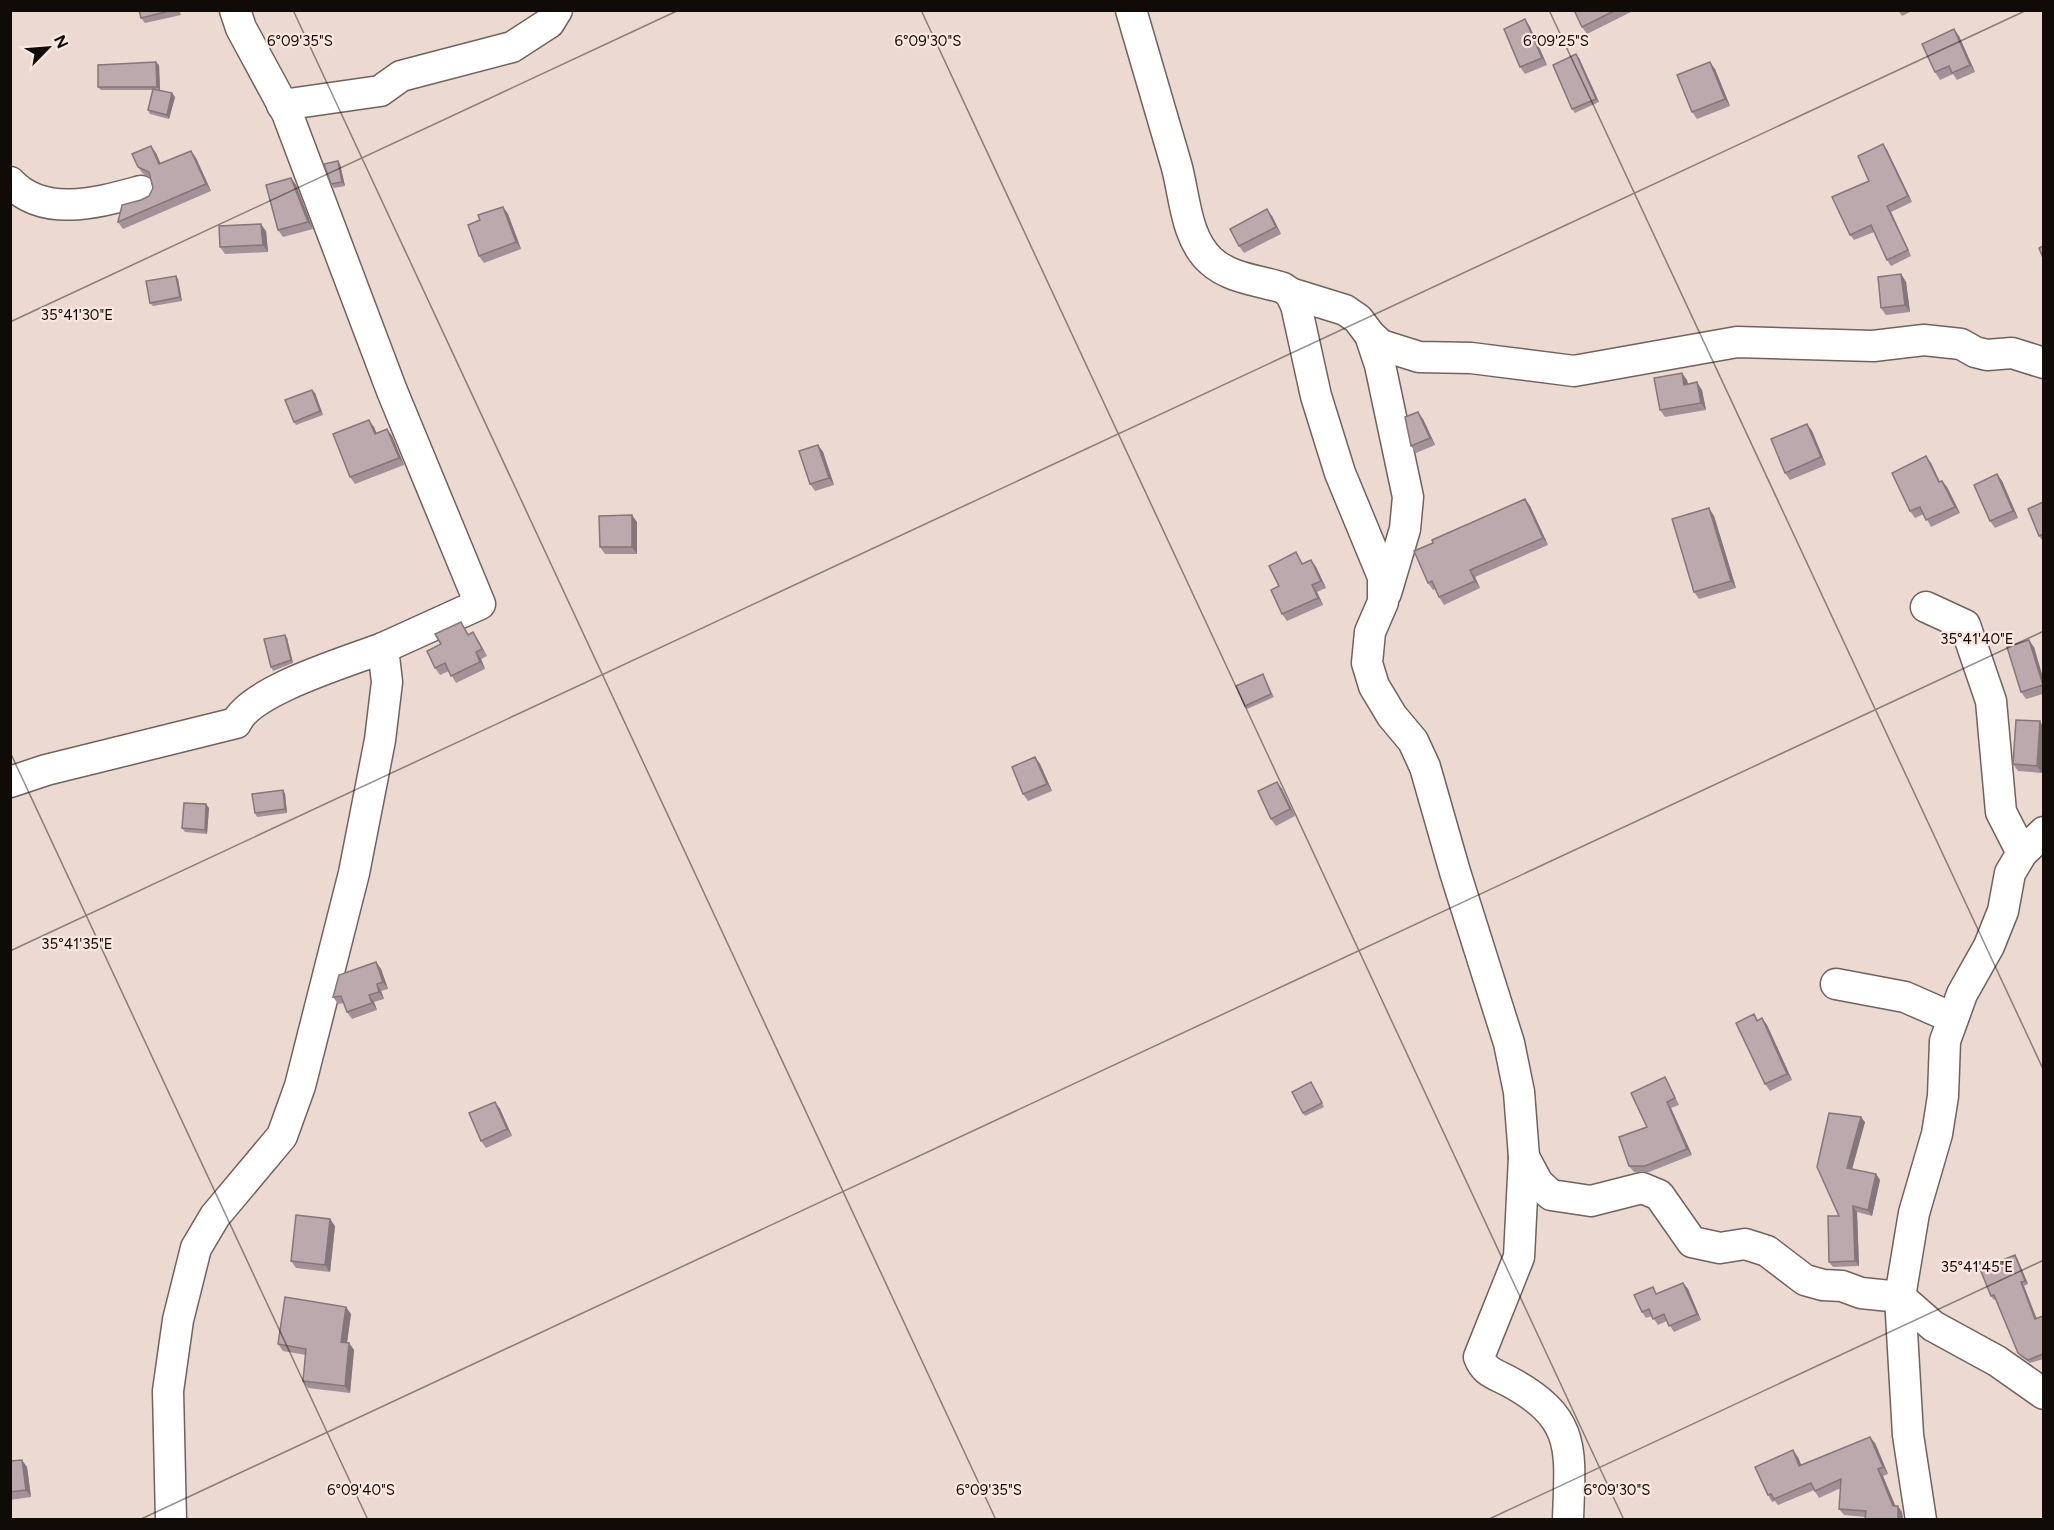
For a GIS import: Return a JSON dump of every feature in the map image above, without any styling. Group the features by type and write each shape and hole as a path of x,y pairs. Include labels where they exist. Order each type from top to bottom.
{"street":[{"path":"10,783 46,770 236,723 241,713 274,691 383,648 480,604 401,412 282,105 235,10"},
{"path":"282,105 380,92 401,76 512,47 549,23 557,10"},
{"path":"1131,10 1177,167 1188,218 1200,246 1210,260 1225,272 1283,288 1290,293 1345,310 1358,319 1381,345 1419,357 1472,358 1574,371 1737,342 1873,346 1924,340 1961,344 1975,352 1987,355 2012,353 2043,363"},
{"path":"10,182 20,193 62,206 100,202 141,191"},
{"path":"1290,293 1296,305 1316,396 1340,473 1383,577 1383,602"},
{"path":"1370,335 1380,365 1408,497 1405,529 1383,602 1370,632 1367,663 1374,686 1392,716 1413,741 1425,767 1509,1044 1519,1092 1524,1158 1519,1257 1479,1357 1482,1365 1492,1375 1510,1381 1552,1413 1566,1433 1569,1451 1568,1520"},
{"path":"1921,1520 1908,1436 1900,1297 1914,1213 1937,1134 1943,1096 1945,1041 1962,994 1989,946 2003,911 2010,873 2033,843 2001,812 1991,701 1965,625 1926,607"},
{"path":"171,1520 168,1391 178,1320 196,1248 215,1216 282,1136 300,1086 354,873 378,751 387,682 383,648"},
{"path":"1836,984 1905,997 1953,1018"},
{"path":"1524,1158 1538,1183 1551,1195 1591,1201 1642,1188 1659,1195 1692,1242 1720,1248 1745,1244 1767,1251 1805,1280 1823,1285 1842,1286 1862,1293 1900,1297 1933,1326 1997,1361 2043,1394"}],"building":[{"path":"139,10 173,10 141,18"},
{"path":"1574,10 1616,10 1582,27"},
{"path":"1525,19 1542,58 1520,67 1504,29"},
{"path":"1954,29 1970,65 1952,73 1949,66 1935,72 1922,44"},
{"path":"1576,54 1596,99 1572,109 1553,65"},
{"path":"156,62 157,87 98,87 98,65"},
{"path":"1710,62 1725,99 1692,112 1677,75"},
{"path":"153,89 172,93 167,115 148,110"},
{"path":"1883,144 1908,196 1887,206 1908,250 1887,260 1871,225 1850,235 1832,197 1869,181 1858,156"},
{"path":"151,146 159,164 191,151 206,184 118,222 122,205 149,196 153,188 149,172 138,167 132,154"},
{"path":"338,161 342,182 331,184 324,164"},
{"path":"291,178 308,222 278,230 266,185"},
{"path":"503,207 516,242 479,256 468,225 480,220 478,215"},
{"path":"1267,209 1276,227 1239,246 1230,229"},
{"path":"261,224 263,245 220,247 219,226"},
{"path":"2043,246 2043,258 2039,248"},
{"path":"1901,274 1905,305 1881,308 1878,277"},
{"path":"176,276 180,297 150,303 146,281"},
{"path":"1682,373 1684,385 1697,382 1701,403 1660,410 1654,378"},
{"path":"312,390 320,411 294,422 285,400"},
{"path":"1418,412 1430,438 1411,446 1405,417"},
{"path":"369,420 375,434 387,429 399,458 350,477 333,434"},
{"path":"1807,424 1821,457 1785,473 1771,439"},
{"path":"818,445 829,478 810,484 799,451"},
{"path":"1926,456 1955,507 1926,520 1920,507 1910,511 1892,473"},
{"path":"1997,474 2013,511 1990,521 1974,485"},
{"path":"1525,499 1543,538 1470,570 1475,581 1439,597 1432,581 1428,583 1414,551 1433,543 1432,540"},
{"path":"2043,502 2043,534 2039,536 2028,509"},
{"path":"1709,508 1731,581 1694,592 1672,519"},
{"path":"632,515 632,547 600,547 599,516"},
{"path":"1296,552 1302,564 1311,560 1321,581 1312,585 1318,598 1282,614 1271,590 1279,586 1269,566"},
{"path":"461,622 468,635 473,632 482,649 476,652 480,662 451,676 445,663 435,668 427,651 441,644 435,634"},
{"path":"285,635 291,660 271,667 264,639"},
{"path":"2029,640 2043,685 2021,692 2007,647"},
{"path":"1263,674 1271,694 1245,706 1236,686"},
{"path":"2016,720 2040,721 2037,766 2013,764"},
{"path":"1035,757 1047,784 1023,794 1012,767"},
{"path":"1277,782 1290,809 1271,819 1258,791"},
{"path":"283,790 285,809 255,813 252,794"},
{"path":"184,803 206,804 205,830 182,828"},
{"path":"376,962 383,982 377,984 379,992 369,995 372,1003 347,1012 341,996 333,997 339,975"},
{"path":"1754,1014 1757,1021 1762,1018 1787,1074 1765,1084 1736,1023"},
{"path":"1665,1077 1675,1098 1667,1102 1687,1149 1645,1166 1629,1166 1619,1137 1647,1127 1631,1093"},
{"path":"1311,1082 1322,1103 1303,1113 1292,1092"},
{"path":"495,1102 507,1129 481,1141 469,1113"},
{"path":"1829,1113 1861,1117 1847,1168 1876,1174 1868,1210 1853,1206 1855,1261 1829,1262 1828,1216 1839,1216 1817,1167"},
{"path":"296,1215 330,1219 325,1265 291,1261"},
{"path":"2015,1255 2025,1281 2021,1282 2035,1319 2043,1316 2043,1354 2028,1360 2018,1353 1994,1295 1991,1296 1980,1269"},
{"path":"1683,1283 1697,1314 1669,1326 1664,1314 1653,1319 1649,1309 1642,1312 1634,1295 1653,1287 1656,1294"},
{"path":"285,1297 346,1307 341,1342 349,1343 345,1386 303,1381 306,1349 278,1344"},
{"path":"1870,1437 1883,1467 1878,1469 1893,1506 1898,1506 1898,1520 1865,1520 1866,1511 1839,1509 1841,1479 1815,1491 1811,1483 1774,1499 1771,1494 1768,1495 1755,1467 1793,1450 1799,1466"},
{"path":"22,1460 26,1490 10,1492 10,1461"}]}
